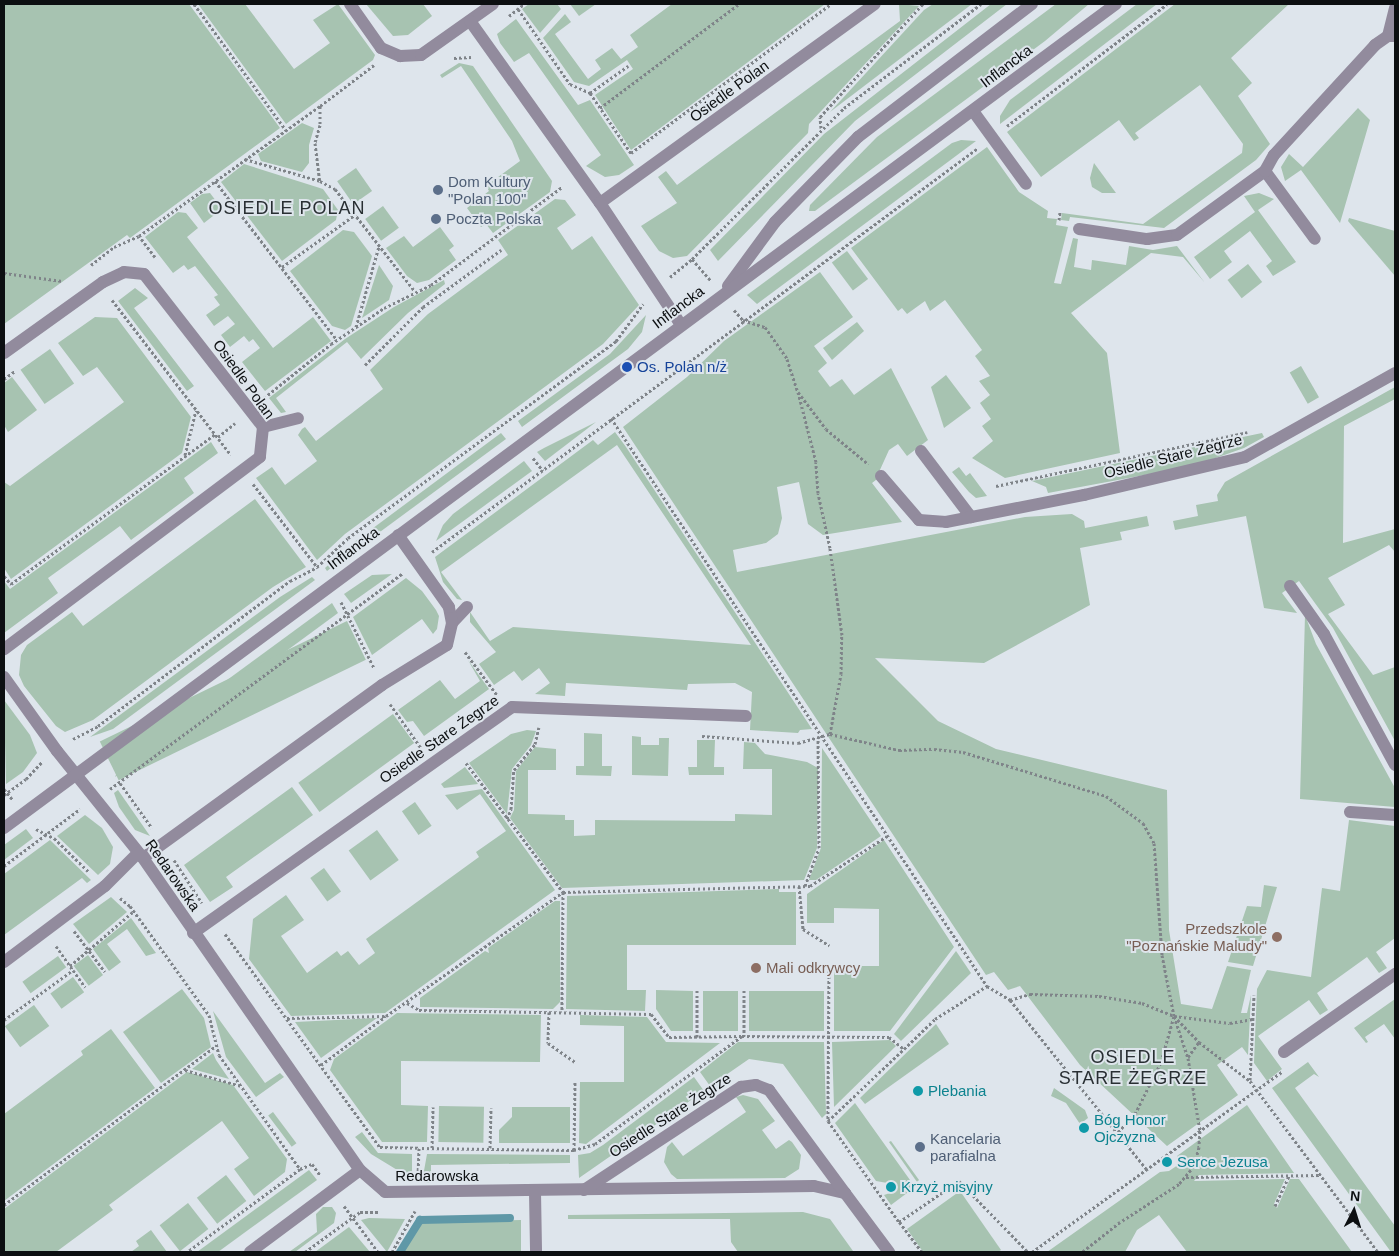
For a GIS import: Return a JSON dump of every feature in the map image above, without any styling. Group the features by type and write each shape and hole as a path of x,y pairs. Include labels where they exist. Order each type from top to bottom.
{"street":[{"path":"350,4 381,48 388,53 421,55 493,4"},
{"name":"Osiedle Polan","path":"600,203 875,4"},
{"name":"Inflancka","path":"722,294 775,222 858,137 1032,4"},
{"name":"Inflancka","path":"4,828 722,294 1116,4"},
{"path":"1079,229 1147,239 1177,235 1265,171 1274,155 1375,45 1392,36 1395,8"},
{"path":"470,21 600,203 681,325"},
{"path":"973,111 1026,184"},
{"path":"1265,171 1315,238"},
{"path":"4,353 103,282 124,272 144,274"},
{"name":"Osiedle Polan","path":"4,649 260,457 263,427 144,274"},
{"name":"Osiedle Stare Żegrze","path":"881,476 919,520 946,522 1084,496 1245,457 1395,373"},
{"path":"263,427 298,418"},
{"path":"921,451 971,517"},
{"path":"4,962 105,886 141,856 163,844 382,685 447,645 452,623 449,607 398,535"},
{"path":"1290,586 1324,634 1395,765"},
{"path":"452,623 467,607"},
{"path":"4,677 76,775"},
{"name":"Osiedle Stare Żegrze","path":"193,932 512,707 746,716"},
{"name":"Redarowska","path":"76,775 96,797 141,856 360,1170 385,1192 535,1192 814,1186 845,1193"},
{"path":"1350,812 1395,815"},
{"path":"1284,1052 1395,974"},
{"name":"Osiedle Stare Żegrze","path":"584,1190 741,1087 756,1085 770,1090 845,1193"},
{"path":"250,1252 360,1170"},
{"path":"535,1192 536,1252"},
{"path":"845,1193 889,1252"}],"path":[{"path":"194,4 286,130"},
{"path":"600,108 740,4"},
{"path":"518,8 570,84 590,93 631,153 831,4"},
{"path":"821,129 820,117 923,4"},
{"path":"5,793 81,732 98,726 290,581 317,567 348,538 616,341 656,287 692,259 821,129 981,4"},
{"path":"4,866 96,797 120,783 417,562 543,471 611,418 992,137 1167,4"},
{"path":"440,42 451,60 465,55 475,60"},
{"path":"144,274 159,262 140,236 244,159 320,106 388,53"},
{"path":"590,93 628,66"},
{"path":"320,106 320,125 315,143 320,180"},
{"path":"244,159 320,180 335,189 414,290"},
{"path":"557,179 568,195"},
{"path":"215,181 337,340"},
{"path":"4,576 11,584 185,456 250,411 337,340 414,290 431,285 562,187"},
{"path":"1059,220 1060,212"},
{"path":"282,267 356,214"},
{"path":"356,327 379,246"},
{"path":"365,365 423,307 501,250"},
{"path":"4,273 62,281"},
{"path":"639,297 643,304"},
{"path":"111,299 317,567 348,613 390,705 416,741"},
{"path":"744,320 765,327 787,359 798,392 816,462 818,493 830,548 842,635 841,674 830,734"},
{"path":"798,392 826,429 881,476"},
{"path":"185,456 197,410"},
{"path":"611,418 987,986 1010,1000 1147,1170"},
{"path":"996,486 1251,431"},
{"path":"532,456 543,471"},
{"path":"447,645 466,653 491,687"},
{"path":"507,819 512,809 514,770 535,744 540,724 532,726"},
{"path":"699,736 798,743 830,734 898,750 934,749 962,752 1106,796 1128,809 1143,823 1154,843 1162,955 1174,1016 1188,1058 1200,1131 1198,1155 1186,1177 1082,1252"},
{"path":"805,886 819,848 818,738"},
{"path":"456,747 507,819 563,892 562,1012"},
{"path":"458,768 473,757"},
{"path":"120,783 213,919 380,1147 574,1150 594,1144 743,1036"},
{"path":"4,789 5,793 39,832 48,834 134,911 209,1015 219,1055 300,1169 187,1252"},
{"path":"321,1064 563,892 810,886 887,836"},
{"path":"800,886 803,929 829,945"},
{"path":"70,966 134,911"},
{"path":"71,927 105,972"},
{"path":"224,934 232,928"},
{"path":"52,940 85,987"},
{"path":"829,966 828,1121 922,1252"},
{"path":"4,1020 73,970"},
{"path":"828,1121 935,1019 987,986"},
{"path":"697,990 698,1037"},
{"path":"743,1036 744,990"},
{"path":"1010,1000 1030,994 1099,996 1142,1004 1174,1016 1230,1023 1253,1019"},
{"path":"1250,1081 1254,995"},
{"path":"407,1003 419,1010 651,1014 669,1037 889,1037 904,1049"},
{"path":"549,1012 548,1043 575,1062"},
{"path":"287,1018 386,1016"},
{"path":"1174,1016 1199,1042 1250,1081 1378,1252"},
{"path":"1118,1132 1136,1114 1150,1085 1168,1046 1174,1016"},
{"path":"1188,1058 1199,1042"},
{"path":"4,1205 217,1045"},
{"path":"184,1070 241,1086"},
{"path":"574,1150 575,1082"},
{"path":"1032,1252 1256,1090"},
{"path":"432,1148 433,1107"},
{"path":"490,1148 491,1108"},
{"path":"392,1252 415,1212 419,1148"},
{"path":"1186,1177 1320,1175"},
{"path":"1275,1206 1289,1176"},
{"path":"899,1222 959,1181 1028,1252"},
{"path":"305,1252 352,1217"}],"green space":[{"path":"4,4 189,4 280,128 130,238 127,235 4,324"},
{"path":"198,4 245,4 294,69 330,43 313,20 338,4 375,55 373,60 286,124"},
{"path":"366,4 423,4 432,16 408,35 393,36"},
{"path":"529,4 557,4 561,9 540,33 522,9"},
{"path":"570,4 596,4 579,16"},
{"path":"672,4 825,4 631,150 595,95 633,69 627,60 589,86 574,82 543,38 565,14 571,22 555,34 588,79 601,69 595,60 612,48 621,59 638,47 630,35"},
{"path":"899,4 919,6 809,124 808,133 687,256 673,258 659,251 641,226 677,203 658,177 666,171 677,185 900,21"},
{"path":"933,4 972,4 830,112 924,10"},
{"path":"991,4 1007,4 855,121 718,261 710,250 824,134"},
{"path":"1056,4 1089,4 1045,41 815,211 809,211 810,205 877,137"},
{"path":"1137,4 1157,4 1000,124 1000,116 1010,100"},
{"path":"1175,4 1289,4 1231,58 1252,83 1238,96 1270,144 1256,160 1164,228 1070,217 1069,221 1061,220 1062,213 1143,224 1242,153 1243,144 1200,85 1135,133 1139,138 1134,141 1119,120 1041,177 1007,132"},
{"path":"516,19 578,105 590,100 634,165 619,175 605,177 586,166 601,155 529,53 514,62 500,43 497,34"},
{"path":"459,63 473,66 552,181 550,192 493,233 486,224 481,227 467,208 489,191 486,186 520,161 512,141 461,66 442,78 440,75"},
{"path":"1358,108 1370,120 1340,223 1301,170 1285,181 1281,167 1289,154 1303,167"},
{"path":"302,123 314,128 309,145 309,163 302,172 261,161 258,154"},
{"path":"961,140 976,141 757,304 747,295 952,143"},
{"path":"987,147 1019,192 1048,211 1047,218 1057,219 1056,225 1068,227 1054,283 1061,284 1073,238 1078,239 1074,267 1091,270 1092,260 1126,265 1129,246 1153,250 1177,246 1205,283 1183,257 1151,253 1071,313 1107,353 1120,453 1005,478 972,458 993,441 982,426 991,419 980,403 990,395 979,381 990,376 975,356 982,350 945,300 930,311 925,301 907,314 902,308 898,311 851,248"},
{"path":"1094,163 1116,193 1102,193 1092,187 1090,178"},
{"path":"244,164 323,189 338,210 336,220 282,261 221,182"},
{"path":"356,168 372,191 353,204 337,181"},
{"path":"210,193 222,209 204,223 190,203 202,194"},
{"path":"1259,193 1274,199 1258,210 1296,262 1273,276 1266,266 1272,261 1250,231 1224,251 1232,262 1210,279 1194,257 1255,212 1244,196"},
{"path":"555,199 565,200 576,215 557,228 572,250 592,236 639,305 603,344 345,534 317,560 256,478 272,467 285,485 317,461 298,435 302,429 305,427 316,441 383,389 370,370 428,314 508,255 498,240"},
{"path":"383,206 399,228 381,241 365,219"},
{"path":"178,212 186,213 198,228 187,237 273,348 313,317 331,341 265,391 242,362 260,348 253,339 249,342 244,336 230,347 221,335 235,324 228,316 214,326 206,315 220,305 214,297 218,295 195,266 188,270 184,265 173,273 145,237"},
{"path":"1349,218 1395,231 1395,276 1348,221"},
{"path":"440,227 454,246 449,250 456,260 429,280 417,283 407,276 386,248 404,236 413,247"},
{"path":"343,230 354,232 372,256 351,326 345,330 332,326 290,271"},
{"path":"847,251 868,279 853,290 832,262"},
{"path":"1248,264 1262,282 1242,298 1228,280"},
{"path":"379,265 393,286 389,300 362,318"},
{"path":"820,272 853,317 814,346 827,363 818,371 830,387 842,379 854,395 891,368 928,440 907,456 898,444 889,450 879,472 881,476 872,483 902,522 823,535 808,524 799,482 777,487 782,518 778,534 766,543 733,550 737,572 1025,517 1072,514 1084,521 1085,528 1147,516 1149,526 1120,532 1122,540 1080,548 1090,605 984,663 875,658 938,721 996,749 1167,790 1169,930 1181,1004 1212,1009 1227,966 1251,970 1241,1013 1247,1013 1251,995 1248,1055 1242,1047 1217,1065 1238,1095 1167,1146 1080,1065 1020,986 1008,990 994,972 986,975 623,427 687,377 724,341"},
{"path":"444,280 445,284 408,313 361,359 347,342 276,398 286,412 281,413 269,398 345,339 394,307"},
{"path":"135,288 148,298 134,308 194,386 187,391 118,301"},
{"path":"646,315 642,332 628,349 522,427 518,421 610,354"},
{"path":"95,317 117,318 191,417 182,453 11,579 4,568 4,482 10,486 124,402 97,367 83,376 58,343"},
{"path":"857,322 864,331 832,360 823,348"},
{"path":"50,349 74,383 45,404 21,370"},
{"path":"1301,366 1319,397 1308,404 1290,372"},
{"path":"946,375 971,408 944,428 931,387"},
{"path":"12,377 37,410 8,432 4,425 4,383"},
{"path":"1395,387 1395,399 1344,426 1343,543 1395,529 1395,552 1389,545 1328,578 1345,605 1328,614 1373,675 1395,667 1395,741 1333,628 1299,581 1282,593 1297,613 1264,608 1246,516 1175,530 1173,521 1198,516 1196,505 1218,501 1217,495 1225,482"},
{"path":"596,422 545,461 537,452 544,448"},
{"path":"615,432 812,729 800,730 798,733 750,730 752,692 735,683 688,684 687,690 566,683 565,696 535,694 550,683 539,668 522,681 514,671 494,685 479,664 496,652 470,622 470,612 490,641 513,627 751,645 617,445 441,572 462,600 457,599 443,582 435,557 593,440 598,445"},
{"path":"501,433 506,439 327,571 325,568 353,543"},
{"path":"1262,433 1264,437 1244,448 1193,466 1048,493 1046,487 1032,481"},
{"path":"211,442 218,453 184,478 194,493 131,540 120,526 48,578 58,593 4,633 4,581 10,589"},
{"path":"524,461 532,471 436,541 443,525 453,514"},
{"path":"959,467 966,476 970,473 987,496 976,498 969,492 952,472"},
{"path":"255,499 306,567 273,587 93,720 65,732 56,726 24,686 19,675 21,655 27,645 72,612 83,626"},
{"path":"392,574 351,603 344,594 372,575"},
{"path":"312,577 315,580 113,729 90,737 280,597"},
{"path":"406,578 422,591 436,610 439,616 437,629 433,634 422,619 372,655 353,617"},
{"path":"332,603 338,613 115,777 123,760 136,747"},
{"path":"1305,615 1316,644 1395,788 1395,807 1300,799"},
{"path":"347,621 366,660 119,780 100,742"},
{"path":"468,660 489,689 424,736 413,721 407,722 398,710 440,680 455,699 480,681"},
{"path":"4,700 30,735 37,753 23,772 6,784"},
{"path":"393,714 414,743 320,812 298,783"},
{"path":"527,730 536,731 531,745 512,769 507,814 469,763 511,734"},
{"path":"584,733 602,734 602,766 612,766 611,776 576,775 576,766 584,766"},
{"path":"632,736 641,737 641,745 659,745 659,738 669,738 668,776 632,775"},
{"path":"697,740 715,740 714,767 724,767 724,775 689,775 688,767 697,767"},
{"path":"744,742 755,743 765,754 807,762 818,768 817,848 804,880 562,888 510,818 514,810 516,771 535,747 556,749 556,770 528,770 528,814 565,815 565,820 574,820 574,836 595,835 595,820 735,821 735,814 772,815 772,769 743,769"},
{"path":"822,748 881,836 816,880 809,880 821,848"},
{"path":"465,767 478,784 444,788 441,784"},
{"path":"292,787 313,815 226,877 233,887 210,902 184,865"},
{"path":"482,789 555,890 385,1013 291,1016 249,959 253,919 286,895 304,920 281,936 307,973 337,951 341,956 348,951 359,965 375,953 366,939 479,857 476,852 506,831 480,794 457,810 445,795"},
{"path":"118,790 150,836 135,830 119,807 114,793"},
{"path":"415,802 432,826 419,835 402,811"},
{"path":"85,815 102,828 113,847 110,864 98,875 57,836"},
{"path":"1349,820 1395,826 1395,938 1376,952 1387,968 1379,973 1367,957 1317,993 1328,1010 1320,1015 1309,1000 1258,1036 1282,1069 1267,1081 1254,1063 1257,989 1267,970 1311,977 1322,888 1340,891"},
{"path":"26,829 33,838 4,860 4,845"},
{"path":"377,830 399,860 370,881 349,851"},
{"path":"50,840 91,880 87,883 82,878 4,935 4,874"},
{"path":"884,840 954,947 890,1031 834,1031 834,966 879,966 879,909 834,908 834,923 807,923 807,894"},
{"path":"166,861 196,904 181,896 169,879"},
{"path":"324,868 341,891 327,901 310,878"},
{"path":"1264,885 1277,887 1253,966 1228,962 1247,906 1261,907"},
{"path":"779,889 779,892 796,892 796,945 627,945 627,990 646,990 645,1011 566,1009 567,896"},
{"path":"111,897 127,912 89,944 73,924"},
{"path":"555,901 560,901 560,1002 553,1009 420,1007 420,998 485,951 489,953 488,948"},
{"path":"131,918 156,953 146,956 127,929 107,944 121,962 109,971 93,949"},
{"path":"956,951 971,973 901,1041 894,1034"},
{"path":"88,955 103,975 89,986 74,966"},
{"path":"58,956 66,967 31,993 22,982"},
{"path":"73,977 84,992 62,1009 50,993"},
{"path":"182,989 204,1018 211,1047 161,1083 123,1032"},
{"path":"656,990 693,991 693,1031 671,1031 656,1009"},
{"path":"703,991 738,991 738,1031 703,1031"},
{"path":"749,991 824,991 824,1031 749,1031"},
{"path":"1395,999 1395,1039 1384,1024 1365,1037 1368,1042 1366,1043 1354,1028"},
{"path":"34,1005 49,1026 20,1047 5,1026"},
{"path":"213,1011 265,1083 280,1073 284,1077 256,1097 226,1057"},
{"path":"397,1013 541,1015 540,1062 401,1061 401,1105 428,1106 427,1142 382,1142 330,1070 334,1059"},
{"path":"580,1015 647,1017 666,1042 720,1043 586,1144 579,1143 580,1082 624,1082 624,1026 580,1025"},
{"path":"377,1018 321,1058 295,1022"},
{"path":"936,1024 949,1044 865,1104 860,1098"},
{"path":"111,1029 155,1088 4,1201 4,1114 83,1055 81,1051"},
{"path":"890,1040 896,1046 834,1107 832,1042"},
{"path":"738,1042 824,1042 826,1114 822,1118 783,1064 749,1059 710,1086 700,1072"},
{"path":"213,1053 216,1060 229,1079 192,1069"},
{"path":"1308,1062 1319,1077 1314,1074 1295,1088 1395,1226 1395,1252 1391,1252 1272,1088"},
{"path":"187,1072 233,1085 287,1159 285,1172 254,1196 234,1169 249,1158 222,1121 109,1205 113,1210 56,1252 4,1252 4,1209"},
{"path":"694,1077 704,1091 579,1178 578,1155 590,1153 603,1145"},
{"path":"1054,1088 1085,1110 1088,1118 1080,1124 1066,1103 1051,1096"},
{"path":"743,1095 758,1099 775,1121 762,1130 776,1149 789,1140 792,1142 801,1155 799,1169 785,1178 677,1179 671,1174 664,1162 667,1147 672,1142 683,1156 746,1112 736,1097"},
{"path":"855,1103 915,1187 891,1205 884,1195 893,1192 893,1184 876,1181 835,1123"},
{"path":"1247,1105 1294,1173 1199,1175 1194,1181 1285,1179 1274,1204 1277,1208 1290,1179 1299,1179 1352,1252 1187,1252 1159,1215 1137,1230 1125,1252 1047,1252 1160,1172 1169,1171 1181,1163 1177,1156"},
{"path":"439,1106 484,1107 483,1143 438,1142"},
{"path":"512,1107 570,1107 570,1143 499,1143 499,1130 512,1117"},
{"path":"273,1112 296,1143 292,1147 268,1116"},
{"path":"362,1132 378,1153 412,1154 412,1179 371,1154 355,1137"},
{"path":"891,1141 919,1180 917,1182 889,1142"},
{"path":"427,1154 570,1155 570,1163 431,1165 431,1183 422,1182"},
{"path":"309,1170 317,1180 218,1252 197,1252"},
{"path":"226,1175 246,1201 217,1224 197,1198"},
{"path":"960,1191 1001,1250 998,1252 923,1252 907,1229"},
{"path":"188,1203 208,1229 180,1251 160,1225"},
{"path":"323,1207 332,1207 336,1213 334,1223 295,1252 289,1252 317,1232 316,1214"},
{"path":"803,1212 830,1219 853,1251 738,1252 731,1242 730,1219 568,1219 568,1215"},
{"path":"369,1218 405,1219 387,1252 361,1220"},
{"path":"521,1220 521,1252 402,1252 419,1222"},
{"path":"349,1227 370,1252 315,1252"},
{"path":"151,1230 167,1252 131,1252 139,1246 136,1241"}],"waterway":[{"path":"400,1252 420,1220 510,1218"}],"place":[{"name":"Dom Kultury \"Polan 100\"","path":"438,190"},
{"name":"Poczta Polska","path":"436,219"},
{"name":"Os. Polan n/ż","path":"627,367"},
{"name":"Przedszkole \"Poznańskie Maludy\"","path":"1277,937"},
{"name":"Mali odkrywcy","path":"756,968"},
{"name":"Plebania","path":"918,1091"},
{"name":"Bóg Honor Ojczyzna","path":"1084,1128"},
{"name":"Kancelaria parafialna","path":"920,1147"},
{"name":"Serce Jezusa","path":"1167,1162"},
{"name":"Krzyż misyjny","path":"891,1187"}],"district":[{"name":"OSIEDLE POLAN","path":"287,208"},
{"name":"OSIEDLE STARE ŻEGRZE","path":"1133,1068"}]}
